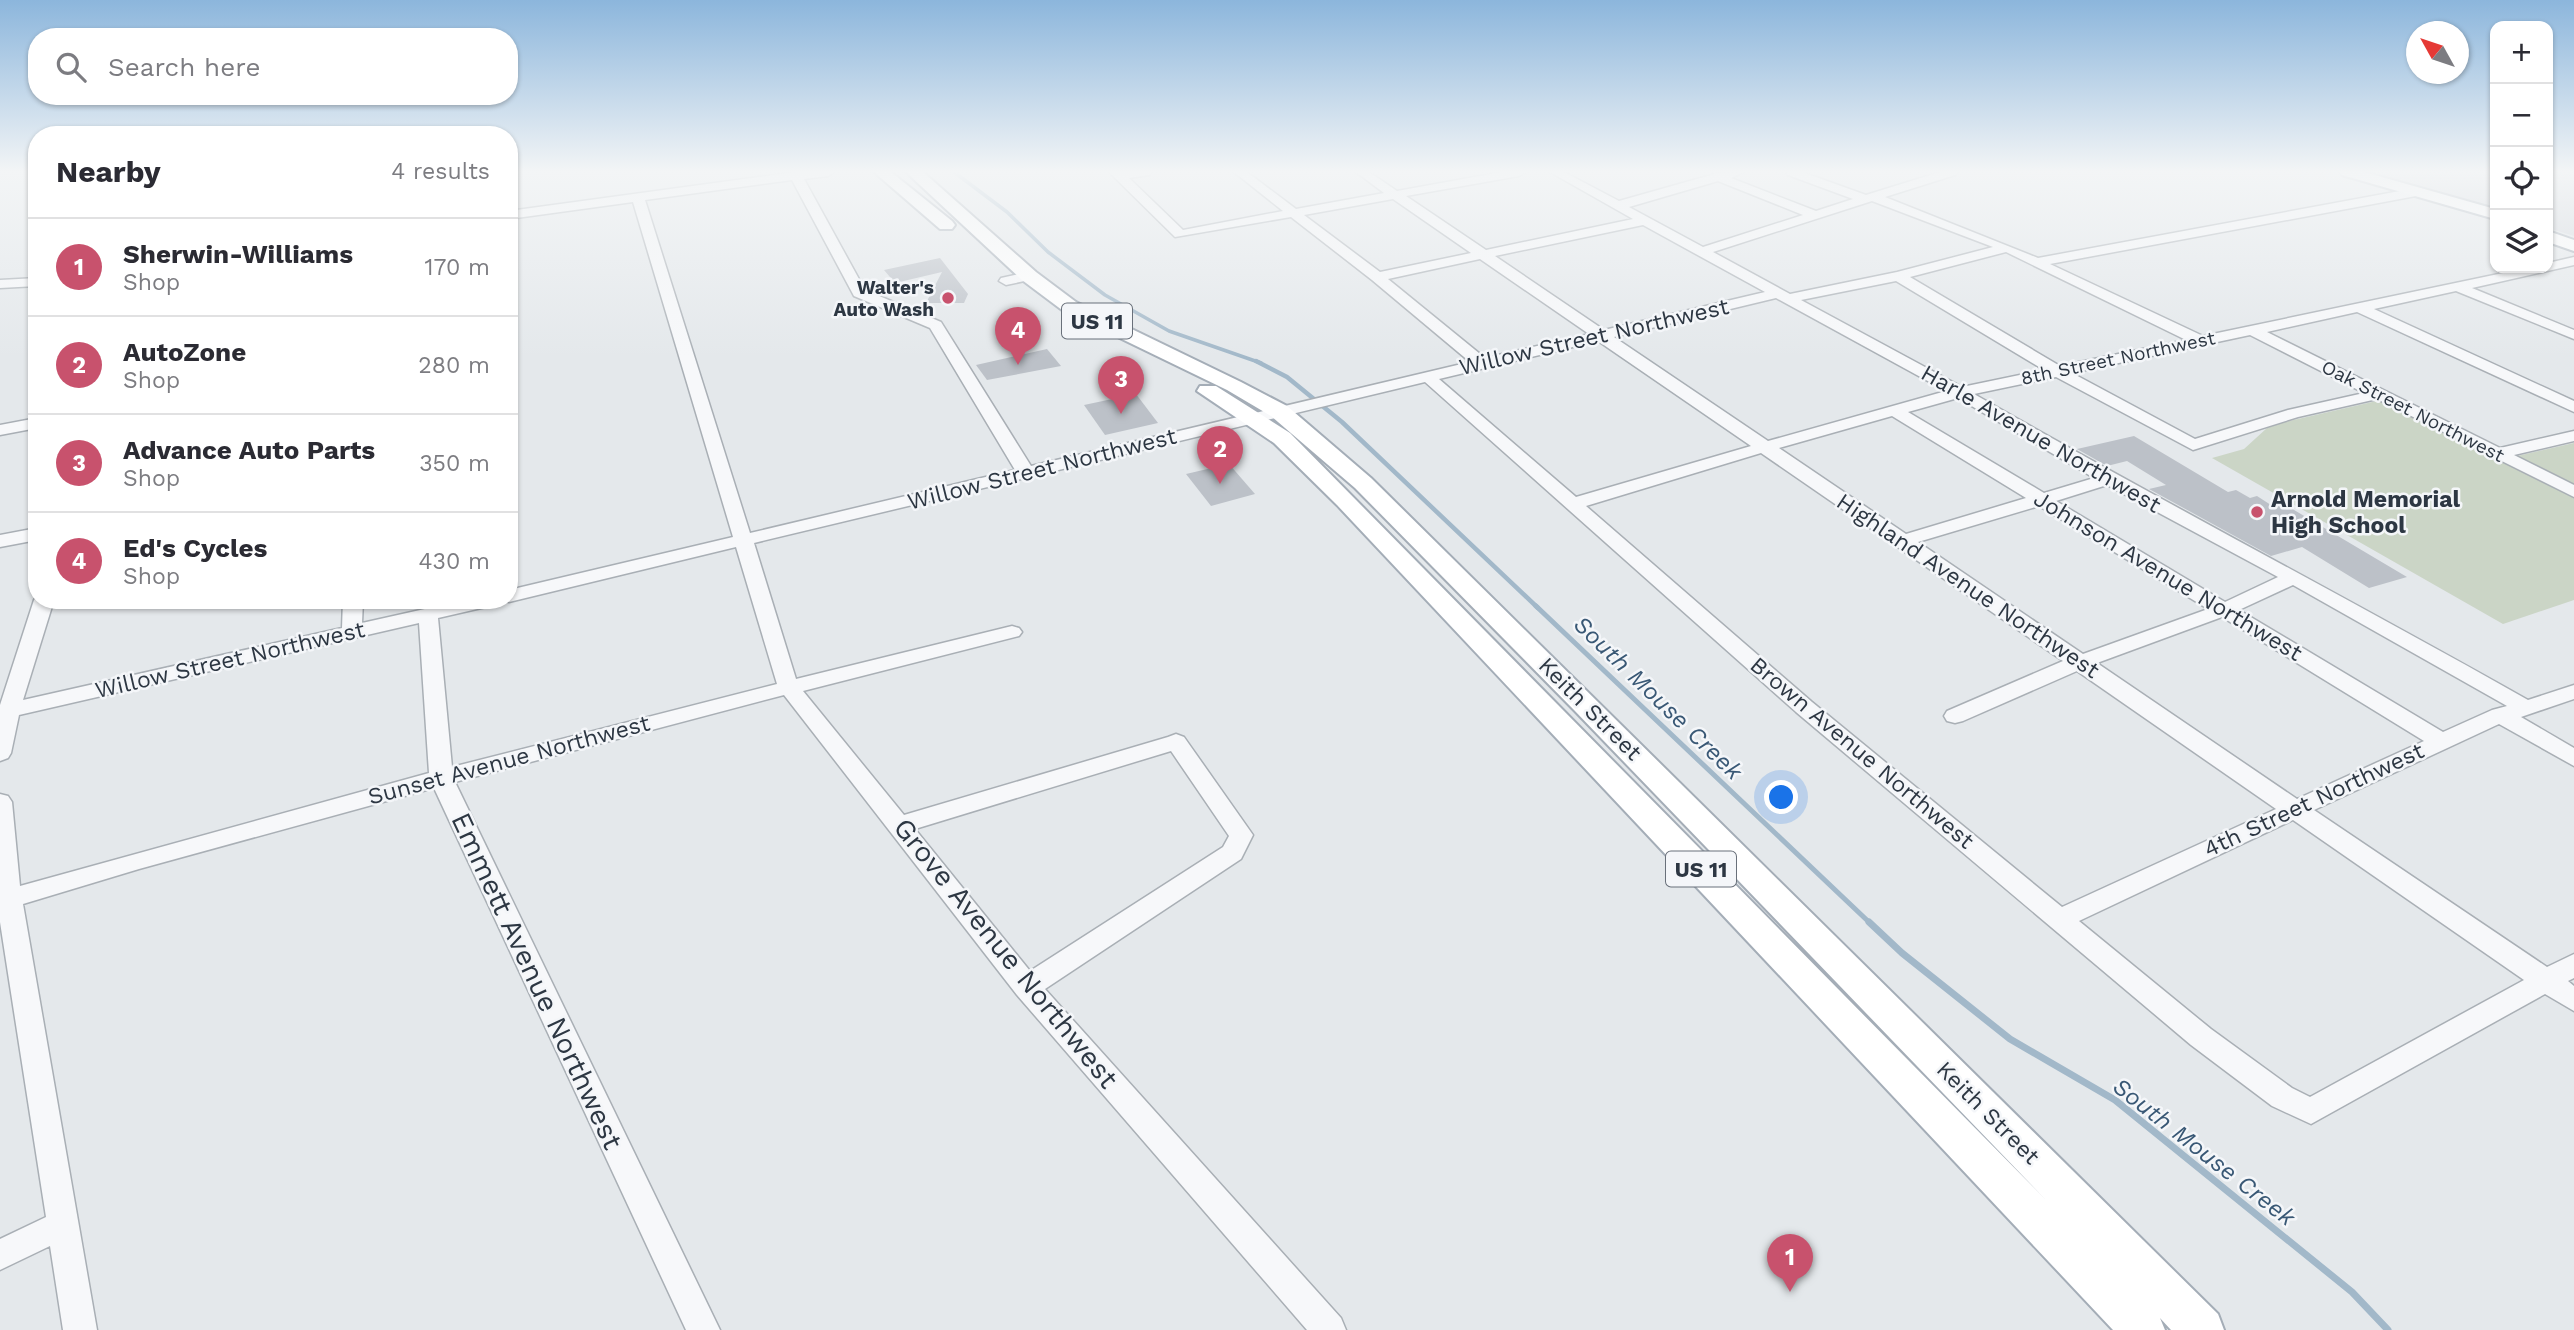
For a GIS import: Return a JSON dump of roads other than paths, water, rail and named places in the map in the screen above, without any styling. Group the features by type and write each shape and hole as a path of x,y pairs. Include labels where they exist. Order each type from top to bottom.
{"main road":[{"name":"Keith Street","path":"956,234 1006,281 1043,310 1090,336 1213,394 1265,415"},
{"name":"Keith Street","path":"983,234 1029,276 1069,306 1234,386 1265,415 1282,439 1568,708 2202,1330"},
{"path":"2553,238 2574,246"},
{"name":"Keith Street","path":"1568,708 2143,1330"},
{"path":"2110,1296 2146,1274"}],"street":[{"name":"Grove Avenue Northwest","path":"650,234 788,686 1027,987 1329,1330"},
{"path":"827,234 859,293 922,315 936,325 1026,473"},
{"path":"1322,234 1481,363"},
{"name":"Highland Avenue Northwest","path":"1453,234 2574,1000"},
{"path":"1377,277 1579,234"},
{"name":"Harle Avenue Northwest","path":"1667,234 1961,392 2109,479 2363,615 2525,707"},
{"path":"1700,252 1756,234"},
{"path":"1969,234 2007,248 2201,341"},
{"path":"2037,262 2188,234"},
{"name":"Willow Street Northwest","path":"518,594 1599,335 1784,296 1898,276 2007,248"},
{"name":"8th Street Northwest","path":"2553,266 2574,261"},
{"name":"8th Street Northwest","path":"1574,504 1961,392 2520,273"},
{"path":"1006,281 1029,276"},
{"path":"1898,276 2055,370 2193,445 2294,414 2379,394"},
{"path":"0,284 28,282"},
{"path":"2458,287 2574,335"},
{"path":"2358,307 2574,407"},
{"name":"Oak Street Northwest","path":"2252,330 2574,492"},
{"name":"Brown Avenue Northwest","path":"1428,377 1804,707 2201,1037 2282,1097 2311,1111 2545,980"},
{"name":"Johnson Avenue Northwest","path":"1895,411 2441,741"},
{"path":"0,430 28,425"},
{"path":"2497,454 2574,436"},
{"path":"1903,541 2109,479"},
{"path":"0,541 28,536"},
{"path":"1955,716 2080,662 2223,610 2292,578"},
{"path":"0,753 5,717 41,609"},
{"path":"352,633 353,609"},
{"name":"Willow Street Northwest","path":"5,717 454,609"},
{"name":"Emmett Avenue Northwest","path":"428,615 441,778 703,1330"},
{"name":"Sunset Avenue Northwest","path":"9,899 78,877 441,778 788,686 1012,632"},
{"name":"4th Street Northwest","path":"2059,919 2441,741 2500,715 2574,692"},
{"path":"2500,715 2574,758"},
{"path":"901,825 1177,741 1241,835 1233,853 1027,987"},
{"path":"0,802 9,899 8,943 62,1225 79,1330"},
{"path":"2545,980 2574,965"},
{"path":"0,1255 62,1225"}],"waterway":[{"name":"South Mouse Creek","path":"1030,234 1048,252 1105,295 1169,331 1258,362"},
{"name":"South Mouse Creek","path":"1258,362 1287,377 1342,422 1538,608"},
{"name":"South Mouse Creek","path":"1536,606 1871,924"},
{"name":"South Mouse Creek","path":"1869,922 1902,953 2010,1039 2115,1100 2352,1292 2388,1330"}],"place":[{"name":"Walter's Auto Wash","path":"948,298"},
{"name":"Ed's Cycles","path":"1018,365"},
{"name":"Advance Auto Parts","path":"1121,414"},
{"name":"AutoZone","path":"1220,484"},
{"name":"Arnold Memorial High School","path":"2257,512"},
{"name":"Sherwin-Williams","path":"1790,1292"}]}
